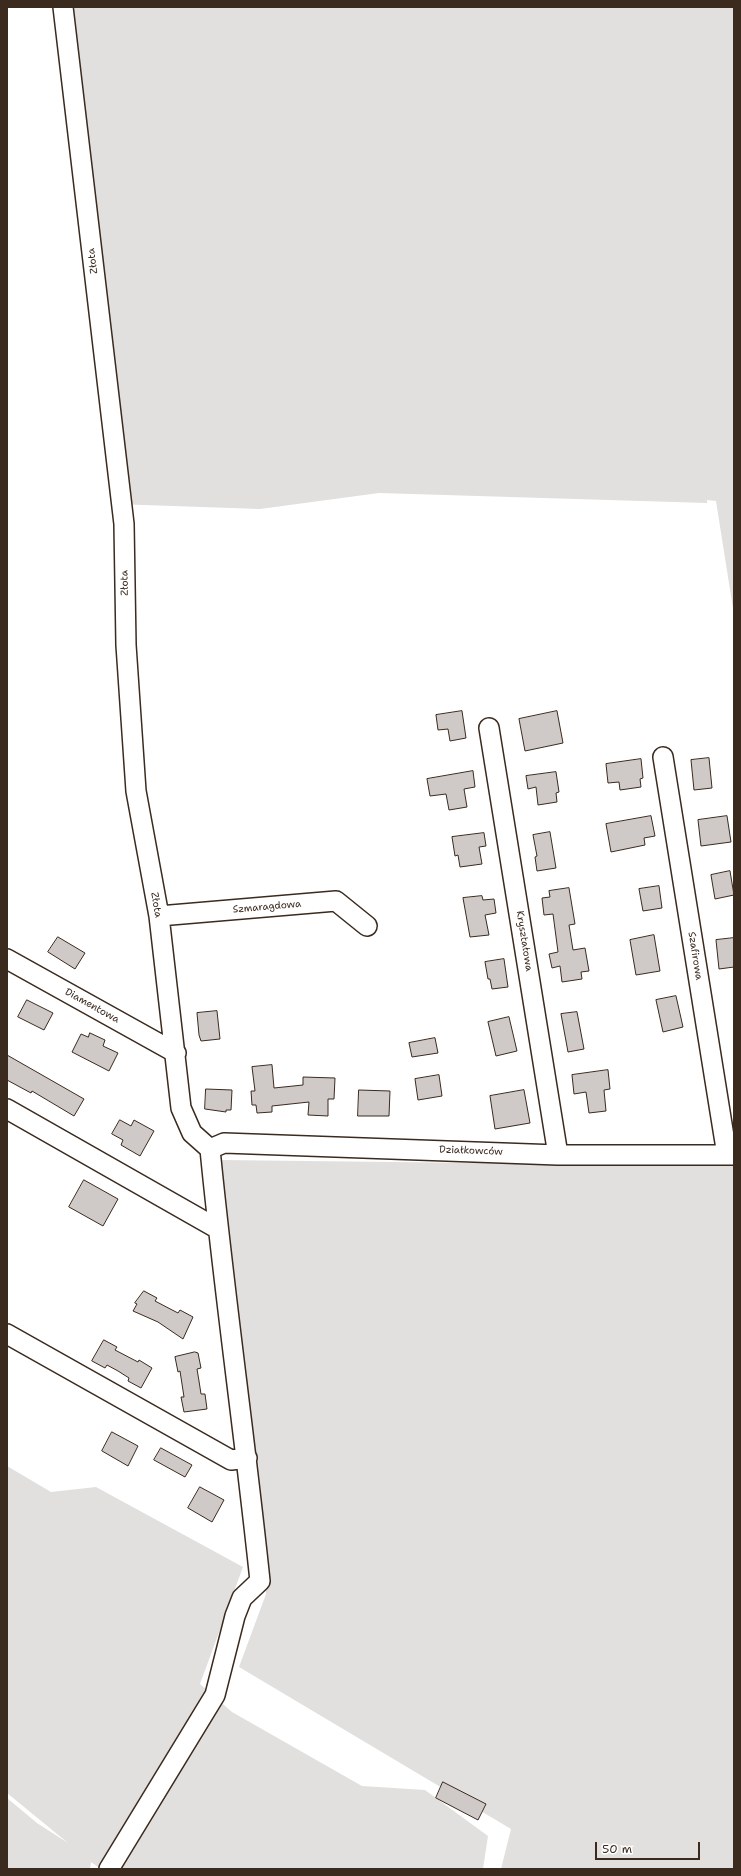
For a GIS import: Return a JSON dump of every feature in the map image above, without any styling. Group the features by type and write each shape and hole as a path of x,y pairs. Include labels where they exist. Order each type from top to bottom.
{"street":[{"name":"Złota","path":"63,7 124,524 126,645 136,791 159,916 182,1108 192,1133 210,1149"},
{"name":"Kryształowa","path":"489,728 558,1154"},
{"name":"Szafirowa","path":"663,757 730,1155"},
{"name":"Szmaragdowa","path":"159,916 336,901 367,926"},
{"name":"Diamentowa","path":"7,960 176,1053"},
{"path":"7,1109 218,1229"},
{"name":"Działkowców","path":"210,1149 224,1143 558,1154 730,1155"},
{"path":"109,1869 215,1695 235,1616 242,1598 260,1581 247,1458 218,1229 210,1149"},
{"path":"7,1334 231,1460 247,1458"}],"shaded area":[{"path":"58,7 734,7 734,615 716,501 707,500 707,503 379,493 260,509 115,504"},
{"path":"221,1160 734,1166 734,1869 501,1869 511,1829 239,1667 266,1594"},
{"path":"7,1466 51,1492 96,1487 243,1567 200,1684 232,1712 362,1786 425,1790 488,1836 483,1869 101,1869 91,1862 90,1869 7,1869 7,1798 37,1823 68,1843 7,1793"}],"building":[{"path":"462,711 466,738 450,741 448,729 438,730 436,715"},
{"path":"557,711 563,743 525,751 519,719"},
{"path":"709,758 712,788 694,790 691,760"},
{"path":"641,759 643,778 640,779 641,787 620,790 619,782 608,783 606,764"},
{"path":"473,771 475,787 464,789 467,807 449,810 446,794 430,796 427,779"},
{"path":"556,772 559,792 556,793 557,802 538,805 536,787 528,789 526,776"},
{"path":"651,816 655,836 644,838 645,845 611,852 606,824"},
{"path":"727,816 731,842 701,846 698,820"},
{"path":"550,832 556,868 537,871 535,857 537,856 533,835"},
{"path":"484,833 486,846 479,847 482,864 460,867 458,855 455,856 452,837"},
{"path":"730,871 734,895 715,899 711,875"},
{"path":"659,886 662,908 643,911 639,889"},
{"path":"569,888 575,924 569,925 573,950 585,948 589,971 581,972 582,979 562,982 560,966 552,968 549,954 558,952 553,914 544,915 542,898 550,897 549,891"},
{"path":"482,896 483,900 494,899 496,913 485,915 489,935 470,937 463,898"},
{"path":"654,935 660,971 636,975 630,940"},
{"path":"58,937 85,953 75,969 48,952"},
{"path":"734,938 734,967 719,969 716,940"},
{"path":"504,959 508,987 492,989 490,979 488,979 485,962"},
{"path":"676,996 683,1027 663,1032 656,1000"},
{"path":"27,1000 53,1013 44,1030 18,1017"},
{"path":"217,1011 220,1039 201,1041 197,1013"},
{"path":"577,1012 584,1049 568,1052 561,1014"},
{"path":"509,1017 517,1051 496,1056 488,1022"},
{"path":"90,1033 105,1040 103,1046 118,1053 109,1071 72,1052 81,1034 88,1037"},
{"path":"435,1038 438,1053 412,1057 409,1043"},
{"path":"7,1055 84,1099 74,1116 32,1091 31,1093 7,1080"},
{"path":"272,1065 274,1088 303,1085 303,1077 335,1078 334,1099 328,1099 328,1116 308,1115 309,1102 272,1106 272,1112 257,1113 256,1105 252,1105 251,1091 255,1091 252,1067"},
{"path":"608,1070 610,1089 604,1090 606,1111 589,1113 586,1092 574,1094 572,1075"},
{"path":"439,1075 442,1096 418,1100 415,1079"},
{"path":"206,1089 232,1090 231,1110 226,1110 226,1112 205,1109"},
{"path":"359,1090 390,1091 389,1116 358,1116"},
{"path":"524,1090 530,1123 495,1129 490,1096"},
{"path":"120,1120 131,1126 134,1120 154,1131 140,1156 121,1145 123,1140 112,1134"},
{"path":"84,1180 118,1199 103,1226 69,1207"},
{"path":"144,1291 157,1298 155,1301 178,1313 180,1310 193,1317 183,1339 158,1322 133,1311 137,1304 135,1303"},
{"path":"104,1340 117,1347 115,1350 138,1362 139,1360 152,1368 141,1388 128,1381 129,1378 118,1371 107,1365 105,1368 92,1361"},
{"path":"195,1352 198,1353 201,1368 197,1369 201,1394 205,1394 207,1409 184,1412 181,1397 184,1397 180,1371 178,1372 175,1357"},
{"path":"112,1432 138,1446 128,1466 102,1451"},
{"path":"161,1448 192,1465 185,1477 154,1460"},
{"path":"200,1487 224,1500 212,1522 188,1508"},
{"path":"443,1782 486,1804 478,1820 436,1798"}]}
